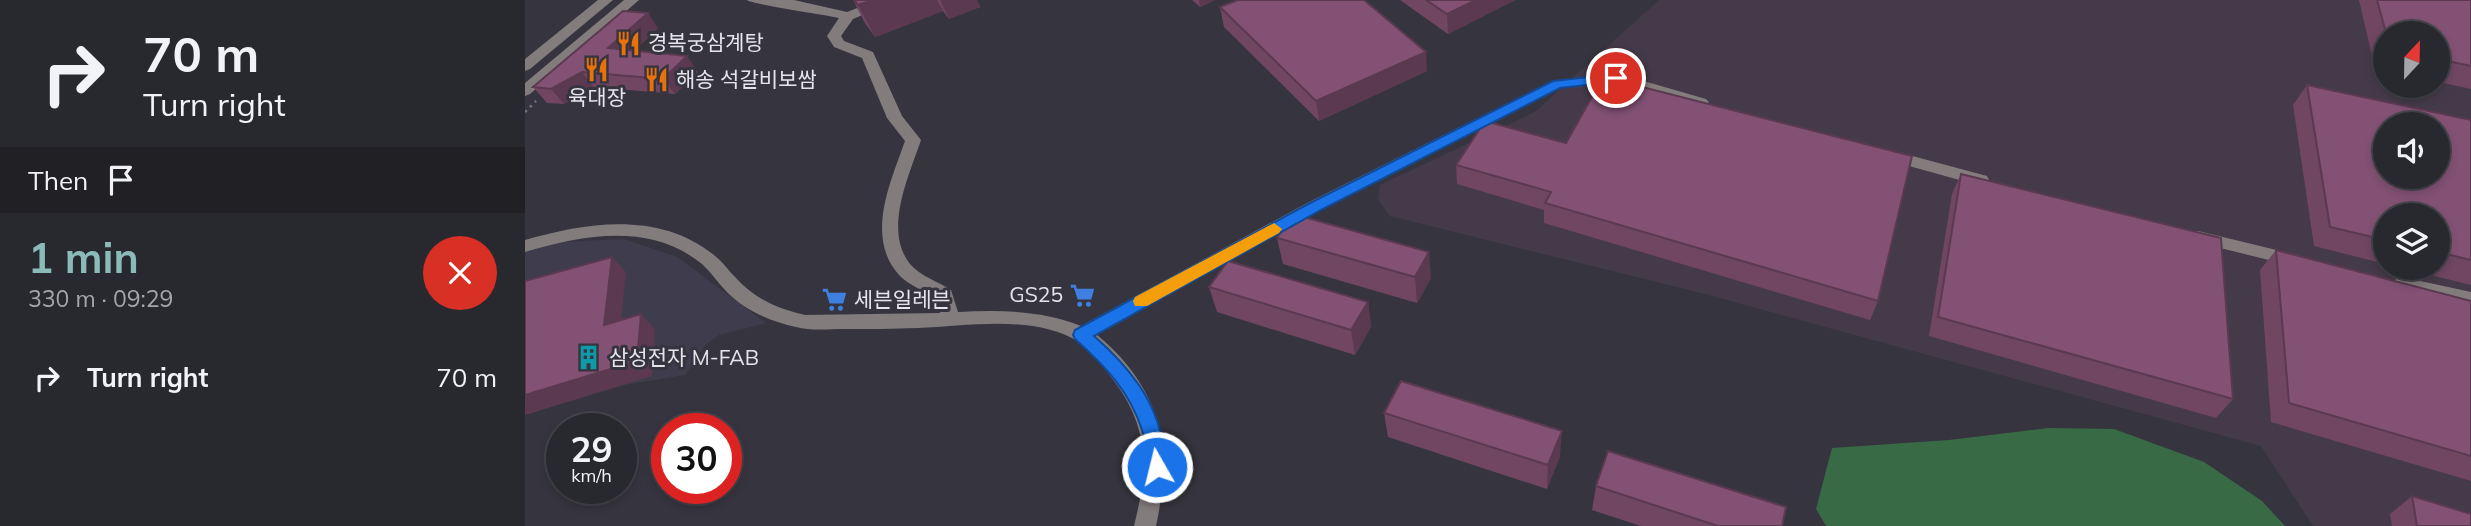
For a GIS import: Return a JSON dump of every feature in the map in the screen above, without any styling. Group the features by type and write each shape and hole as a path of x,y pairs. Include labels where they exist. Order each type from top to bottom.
{"street":[{"path":"525,66 606,0"},
{"path":"525,91 632,0"},
{"path":"754,0 789,3 848,16 891,0"},
{"path":"848,16 834,36 839,44 868,55 895,118 913,140 889,216 891,243 905,270 945,295 950,319"},
{"path":"1081,335 1315,206 1557,84 1616,78 1721,108"},
{"path":"1878,152 1997,184"},
{"path":"525,246 594,228 634,229 657,233 697,250 753,308 781,318 805,322 1022,320 1055,325 1081,335 1111,361 1140,399 1153,434 1157,467 1145,526"},
{"path":"2180,232 2311,264"},
{"path":"2391,281 2471,299"}],"shaded area":[{"path":"1659,0 2471,0 2471,526 2313,526 2261,446 1709,295 1390,216 1378,200 1380,185 1535,112"},
{"path":"624,239 677,257 766,323 719,335 705,345 685,375 624,385 525,415 525,252 559,242"}],"green space":[{"path":"2049,428 2114,429 2204,462 2262,501 2285,526 1826,526 1816,509 1832,448 1949,440"}],"building":[{"path":"854,0 873,0 858,5"},
{"path":"1238,0 1364,0 1426,52 1316,101 1220,7"},
{"path":"1426,0 1476,0 1447,14"},
{"path":"2377,0 2471,0 2471,66 2450,62 2450,21 2383,21"},
{"path":"623,11 648,13 608,48 687,56 663,79 582,72 551,89 533,87"},
{"path":"1603,77 1912,156 1878,301 1545,203 1551,192 1456,165 1485,121 1566,143"},
{"path":"2307,85 2434,112 2373,112 2373,189 2450,189 2450,116 2471,120 2471,260 2450,255 2450,203 2373,203 2373,237 2330,227"},
{"path":"1961,174 2221,238 2233,399 1938,317"},
{"path":"1293,214 1429,252 1415,277 1277,238"},
{"path":"2276,250 2373,275 2373,280 2391,280 2471,301 2471,456 2289,403"},
{"name":"삼성전자 M-FAB","path":"612,257 604,325 641,314 637,361 525,395 525,281"},
{"path":"1228,261 1368,302 1351,330 1209,287"},
{"path":"1401,381 1562,431 1548,465 1384,413"},
{"path":"1608,451 1786,507 1782,526 1718,526 1596,486"},
{"path":"2412,496 2471,514 2471,526 2417,526"}],"slow traffic":[{"path":"1141,301 1274,229"}],"place":[{"name":"경복궁삼계탕","path":"628,43"},
{"name":"육대장","path":"597,69"},
{"name":"해송 석갈비보쌈","path":"656,80"},
{"name":"GS25","path":"1083,295"},
{"name":"세븐일레븐","path":"834,300"},
{"name":"삼성전자 M-FAB","path":"589,358"}],"route":[{"path":"1157,467 1153,434 1140,399 1111,361 1081,335 1315,206 1557,84 1616,78"}]}
